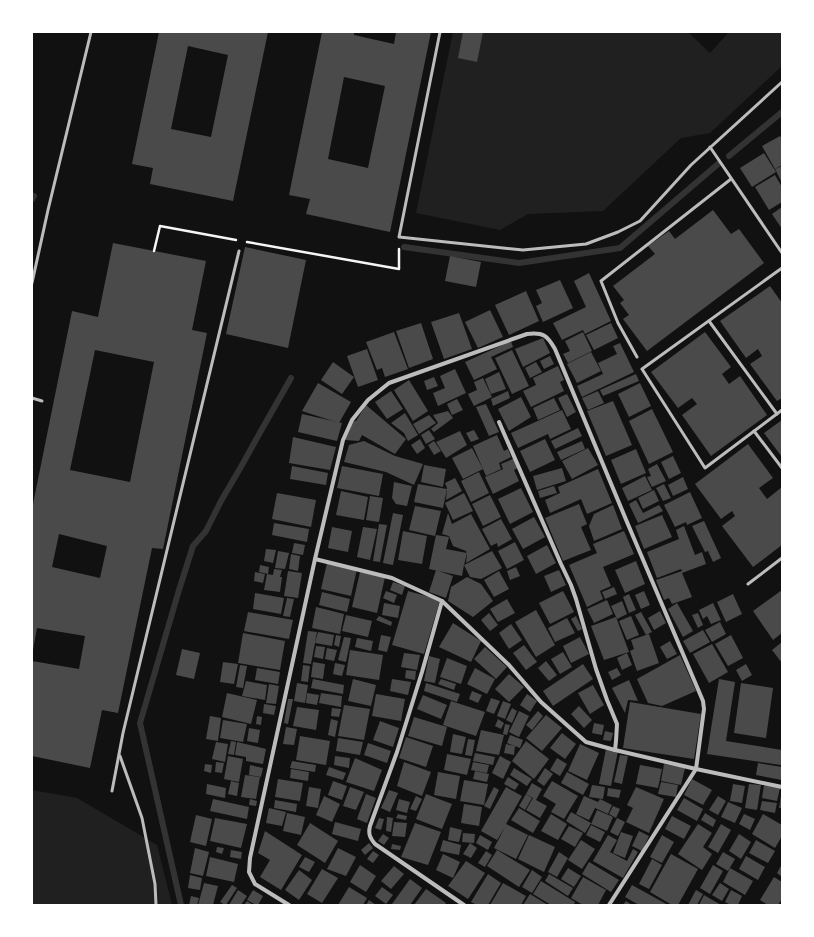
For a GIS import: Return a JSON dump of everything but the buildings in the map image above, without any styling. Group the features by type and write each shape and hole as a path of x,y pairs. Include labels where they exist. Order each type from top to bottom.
{"street":[{"path":"289,905 255,884 249,872 250,858 315,559 343,440 352,420 368,400 389,383 527,334 536,333 542,334 550,341 555,349 703,700 704,709 696,769 609,905"},
{"path":"499,422 576,599 596,669 617,724 614,750"},
{"path":"315,559 392,578 442,601 509,665 540,702 586,742 696,769 782,787"},
{"path":"442,601 397,752 369,831 375,844 464,905"}],"lane":[{"path":"32,283 91,32"},
{"path":"440,32 399,237 523,250 586,244 618,232 640,221 691,165 782,82"},
{"path":"710,147 782,253"},
{"path":"637,357 618,324 601,281 731,179"},
{"path":"112,791 123,733 239,251"},
{"path":"782,268 642,369 705,468 782,410"},
{"path":"709,321 777,414"},
{"path":"32,398 42,400"},
{"path":"754,431 782,468"},
{"path":"748,584 782,558"},
{"path":"119,754 142,818 155,884 156,905"}],"path":[{"path":"154,251 160,226 399,269 399,237"}],"shaded area":[{"path":"453,32 688,32 710,53 729,32 782,32 782,66 710,133 681,138 603,211 528,214 500,230 416,213"},
{"path":"32,790 77,798 157,845 172,905 32,905"}],"waterway":[{"path":"729,156 782,112"},
{"path":"404,247 519,263 620,248 718,164"},
{"path":"181,905 140,723 193,546 206,531 221,501 291,378"}]}
